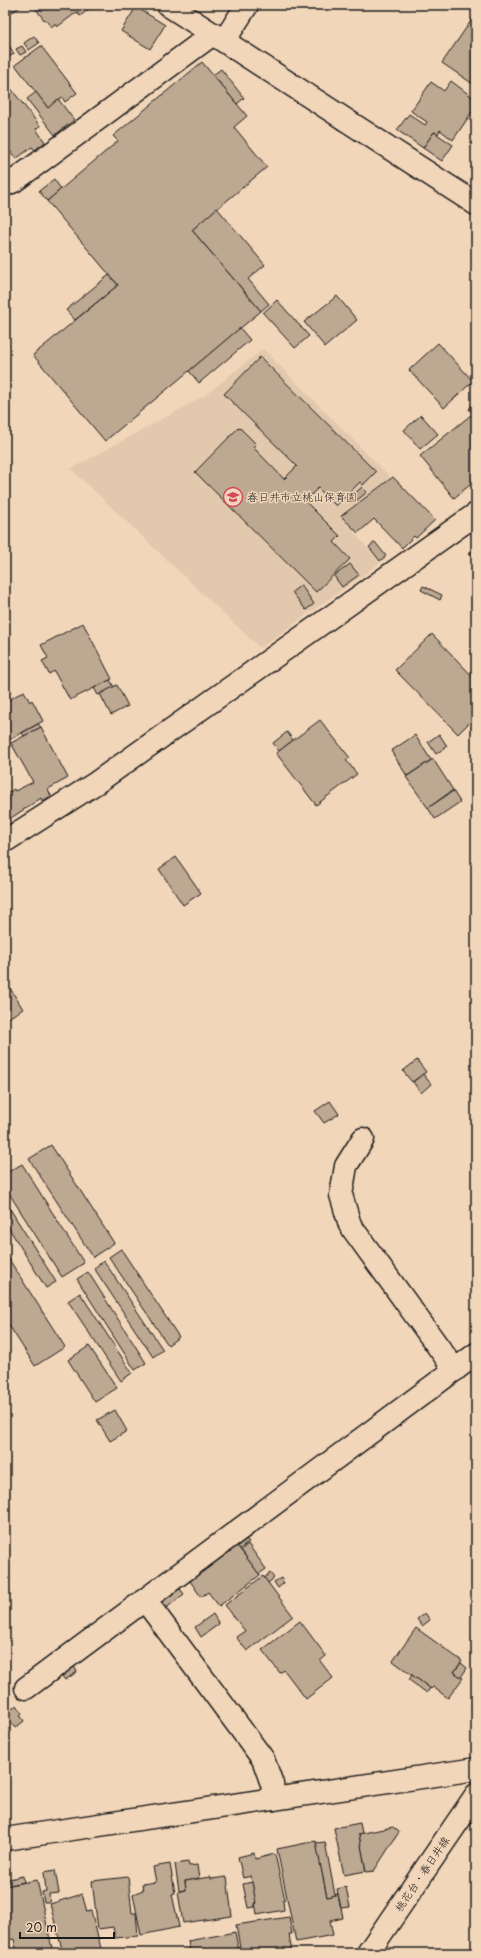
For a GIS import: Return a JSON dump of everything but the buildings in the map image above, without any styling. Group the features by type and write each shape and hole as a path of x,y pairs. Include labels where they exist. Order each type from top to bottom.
{"street":[{"path":"168,5 476,204"},
{"path":"5,185 14,181 218,37 247,5"},
{"path":"5,841 102,778 476,514"},
{"path":"363,1139 346,1166 341,1195 350,1225 455,1370"},
{"path":"26,1688 476,1354"},
{"path":"145,1600 263,1759 272,1784 274,1798"},
{"path":"5,1839 476,1769"},
{"name":"桃花台・春日井線","path":"368,1953 476,1795"}],"shaded area":[{"name":"春日井市立桃山保育園","path":"263,349 391,478 340,515 380,563 260,648 71,469 204,396"}],"place":[{"name":"春日井市立桃山保育園","path":"233,497"}]}
